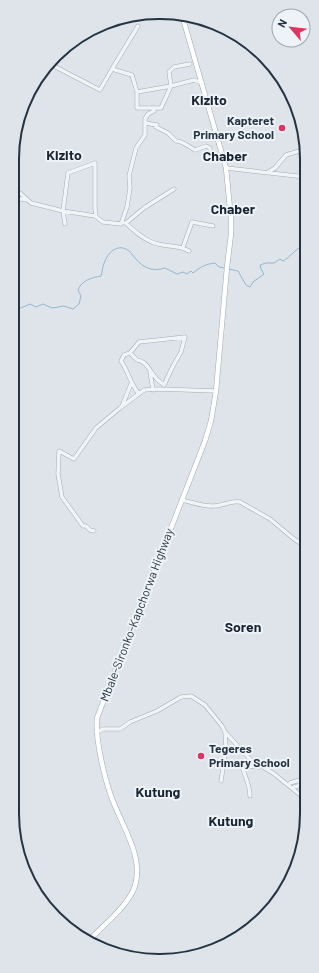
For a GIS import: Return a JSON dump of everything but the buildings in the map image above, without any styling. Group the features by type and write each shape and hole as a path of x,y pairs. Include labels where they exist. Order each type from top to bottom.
{"main road":[{"name":"Mbale-Sironko-Kapchorwa Highway","path":"92,937 128,899 135,883 137,868 135,855 108,786 96,732 97,718 205,441 211,420 216,391 226,269 231,234 231,219 226,168 184,21"}],"street":[{"path":"55,66 100,90 138,26"},
{"path":"112,69 132,75 137,92 137,108 161,108 171,86 169,72 174,67 190,64"},
{"path":"137,92 194,80 202,83"},
{"path":"121,224 127,207 131,169 136,148 145,135 145,119 148,114 154,112 154,108"},
{"path":"145,123 157,125 156,127 168,133 176,141 180,141 195,150 206,146 210,148 210,151"},
{"path":"268,172 276,168 286,155 300,151"},
{"path":"66,224 63,211 68,173 95,163 96,217"},
{"path":"226,168 300,176"},
{"path":"20,193 31,203 96,217 103,222 121,224 126,223 144,208 174,189"},
{"path":"19,199 27,200"},
{"path":"183,247 192,222 213,226"},
{"path":"126,223 143,238 157,244 183,247 189,251"},
{"path":"139,394 132,384 122,361 124,355 130,353 140,342 185,337 181,352 172,366 164,384 150,372"},
{"path":"130,353 137,360 140,360 148,367 153,390"},
{"path":"122,406 132,384"},
{"path":"94,531 90,530 86,526 83,526 62,497 58,474 59,451 74,459 96,428 144,390 216,391"},
{"path":"182,500 212,507 235,501 240,502 270,519 300,543"},
{"path":"96,732 120,729 130,722 157,711 181,697 188,695 205,705 225,732 250,759 277,776 300,794"},
{"path":"221,781 226,748 225,732"},
{"path":"250,796 250,787 246,782 240,766 262,767 290,783 300,793"},
{"path":"290,783 300,779"},
{"path":"294,787 298,786 300,783"}],"waterway":[{"path":"19,308 30,304 36,307 43,304 52,308 64,306 73,309 79,304 81,296 78,290 82,284 87,280 101,276 103,265 107,257 112,251 118,248 129,251 145,267 156,270 165,268 177,274 183,272 187,274 191,271 193,273 203,266 215,263 219,267 225,268"},
{"path":"229,269 238,271 246,285 250,287 253,282 264,274 260,265 274,263 280,259 283,261 300,248"}],"place":[{"name":"Kapteret Primary School","path":"282,128"},
{"name":"Tegeres Primary School","path":"201,756"}],"district":[{"name":"Kizito","path":"209,100"},
{"name":"Kizito","path":"64,155"},
{"name":"Chaber","path":"225,156"},
{"name":"Chaber","path":"233,209"},
{"name":"Soren","path":"243,627"},
{"name":"Kutung","path":"158,792"},
{"name":"Kutung","path":"231,821"}]}
